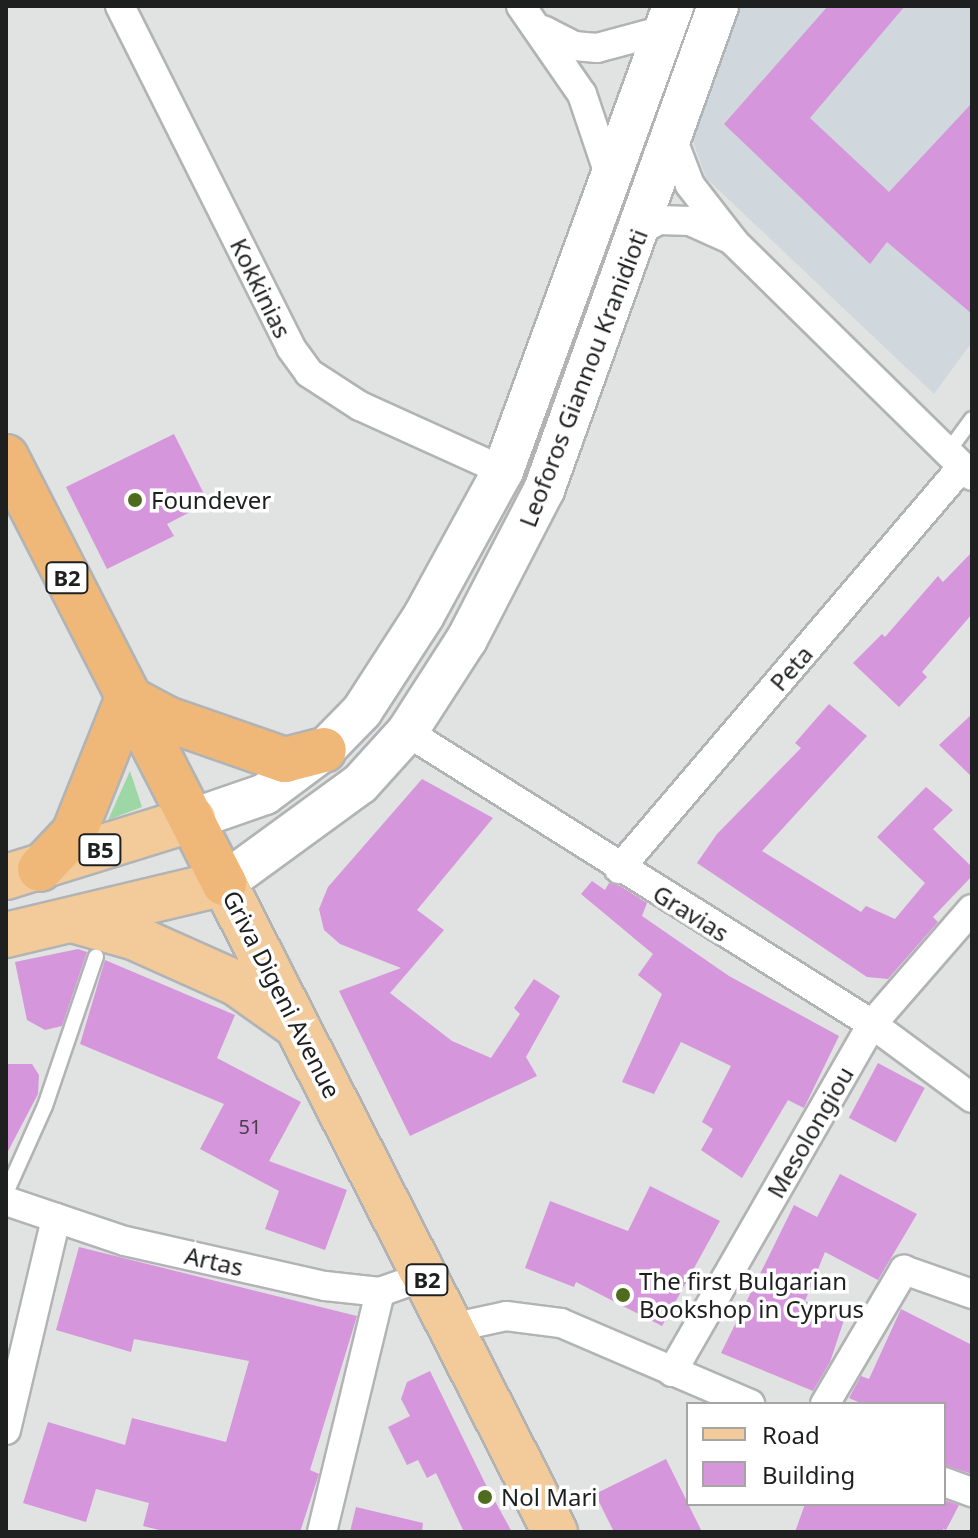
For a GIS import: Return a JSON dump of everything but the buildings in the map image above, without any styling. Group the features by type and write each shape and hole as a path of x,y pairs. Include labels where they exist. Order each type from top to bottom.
{"highway":[{"name":"Griva Digeni Avenue","path":"6,457 224,883"},
{"path":"23,873 74,833 128,698 167,719 285,760 324,750"}],"main road":[{"name":"Leoforos Giannou Kranidioti","path":"224,883 360,784 407,732 522,540 639,231 718,6"},
{"name":"Leoforos Giannou Kranidioti","path":"193,819 265,794 324,750 362,711 424,615 503,471 669,18"},
{"name":"B5","path":"23,873 193,819"},
{"path":"85,938 224,883"},
{"name":"Griva Digeni Avenue","path":"224,883 555,1532"},
{"path":"6,935 133,937 236,983 300,1028"}],"street":[{"name":"Kokkinias","path":"120,6 291,348 309,373 360,406 503,471"},
{"path":"530,17 574,46 597,48 669,18"},
{"path":"530,17 582,94 610,177"},
{"path":"672,138 690,185 735,243 960,465"},
{"path":"639,231 659,220 690,221 735,243"},
{"name":"Peta","path":"619,869 960,465"},
{"name":"Gravias","path":"407,732 619,869 872,1024 972,1098"},
{"name":"Mesolongiou","path":"672,1372 872,1024 972,909"},
{"name":"Artas","path":"6,1201 186,1255 325,1286 380,1292 425,1276"},
{"path":"6,1430 56,1218"},
{"path":"826,1402 904,1270 972,1294"},
{"path":"322,1532 380,1292"},
{"path":"451,1328 531,1316 561,1323 745,1402"},
{"path":"946,1483 972,1492"}],"lane":[{"path":"960,465 972,419"},
{"path":"6,1193 45,1106 85,938"}],"shaded area":[{"path":"737,6 972,6 972,342 934,394 706,178 689,130"}],"green space":[{"path":"130,771 142,807 108,820"}],"place":[{"name":"Foundever","path":"135,500"},
{"name":"The first Bulgarian Bookshop in Cyprus","path":"623,1295"},
{"name":"Nol Mari","path":"485,1497"}]}
